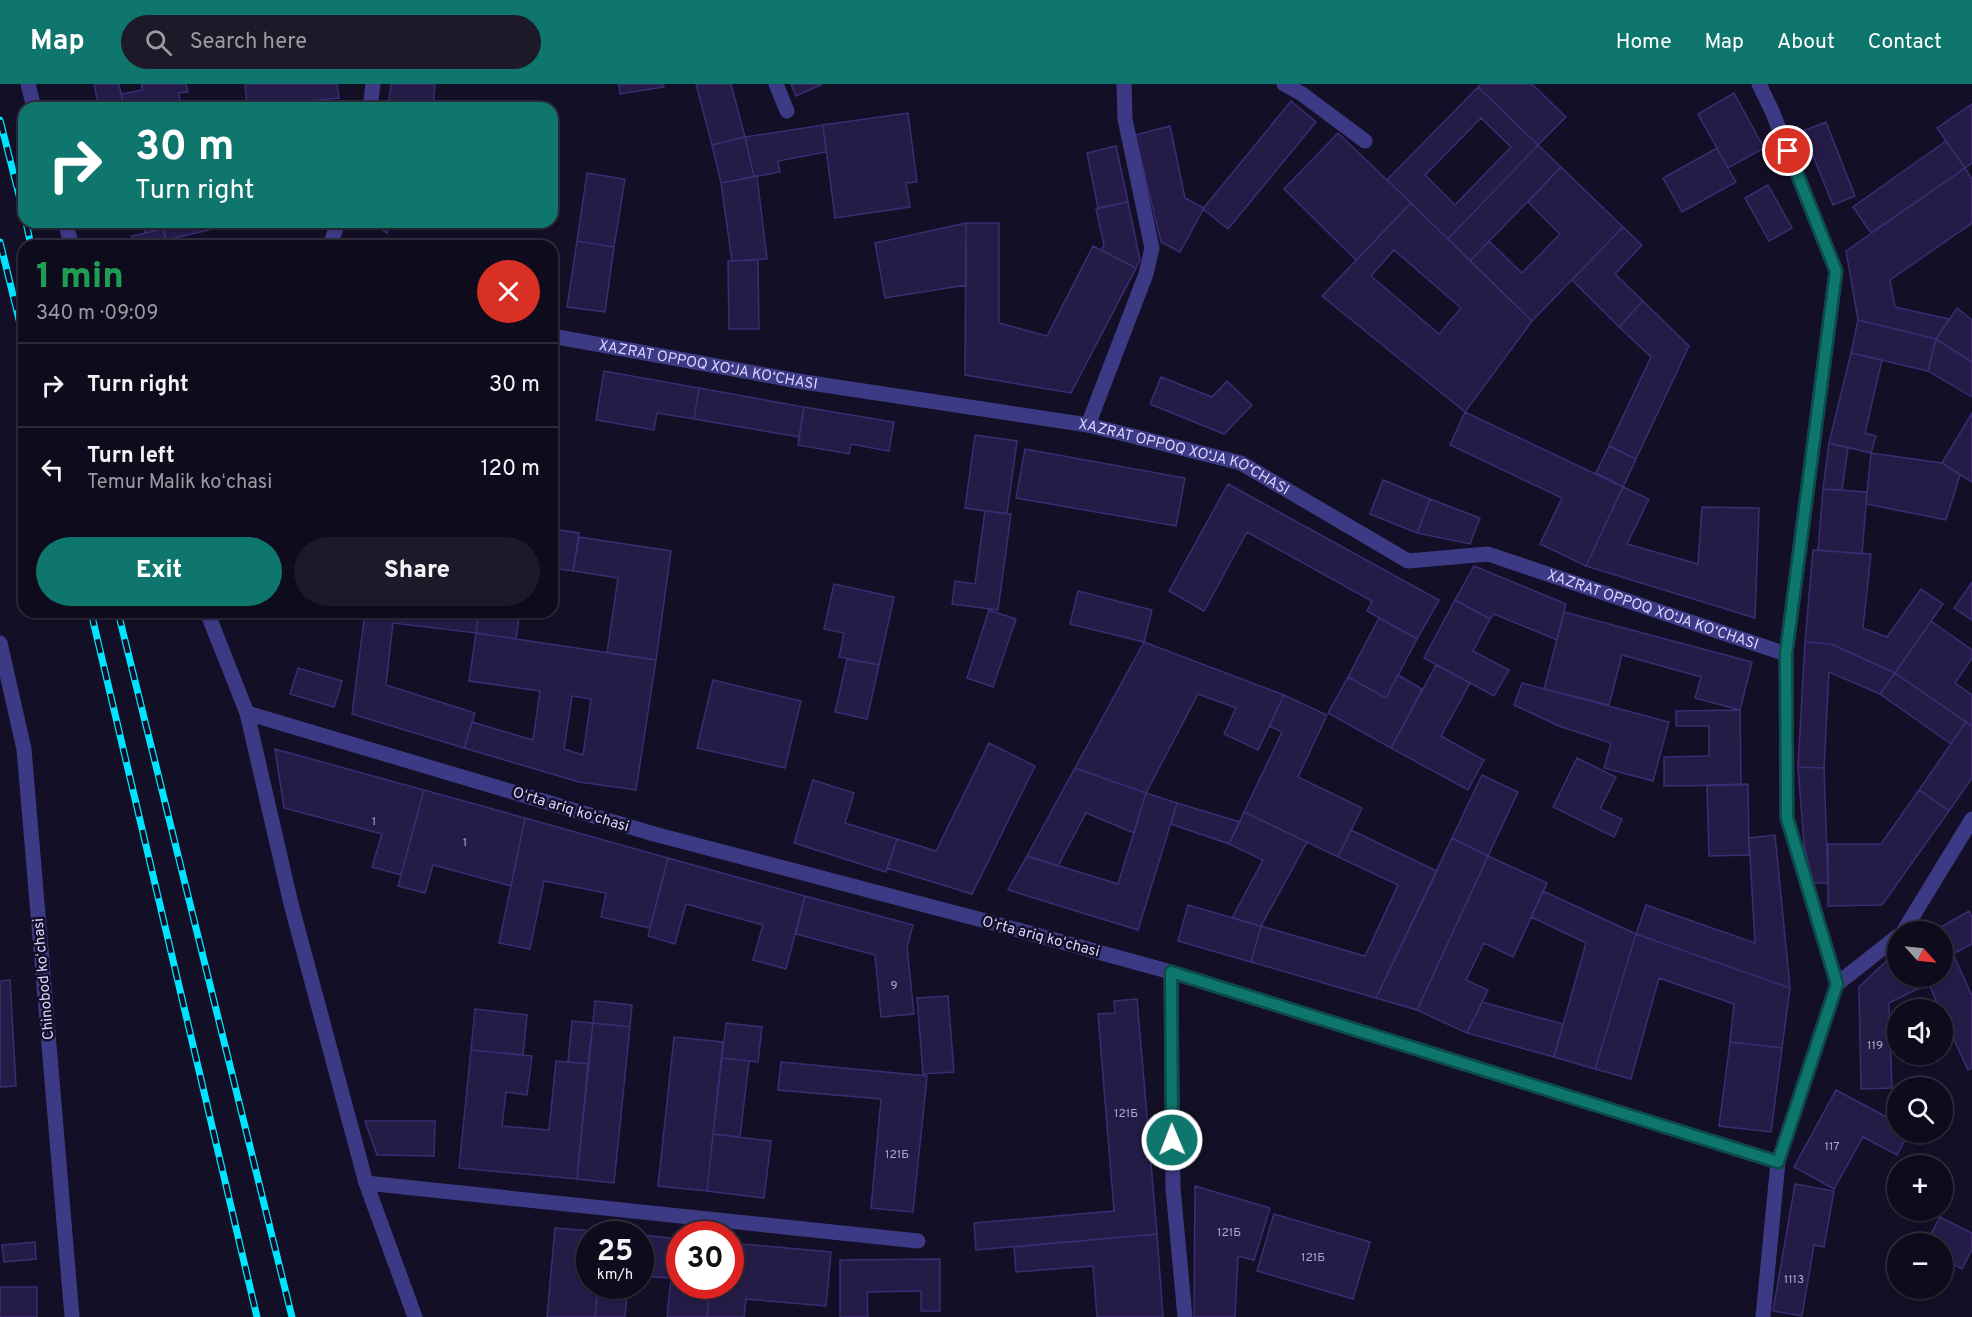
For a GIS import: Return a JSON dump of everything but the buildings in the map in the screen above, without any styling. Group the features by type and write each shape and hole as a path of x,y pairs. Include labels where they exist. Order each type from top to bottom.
{"street":[{"path":"28,84 32,102"},
{"path":"371,102 373,84"},
{"path":"776,84 787,111"},
{"path":"1088,425 1146,274 1152,248 1125,119 1124,84"},
{"path":"1284,84 1302,94 1365,141"},
{"path":"1759,84 1836,271 1786,654 1787,818 1837,984"},
{"name":"XAZRAT OPPOQ XO‘JA KO‘CHASI","path":"558,337 804,382 1088,425 1241,463 1408,561 1488,554 1786,654"},
{"path":"209,618 247,712 291,904 366,1183 415,1317"},
{"name":"Chinobod koʻchasi","path":"0,643 24,749 72,1317"},
{"path":"0,685 7,669"},
{"name":"Oʻrta ariq koʻchasi","path":"247,712 654,834 1171,972 1778,1162"},
{"path":"1910,921 1972,819"},
{"path":"1763,1317 1778,1162 1837,984 1887,945"},
{"path":"1171,972 1173,1188 1185,1317"},
{"path":"366,1183 918,1241"}],"railway":[{"path":"0,120 18,191"},
{"path":"27,228 30,240"},
{"path":"0,242 18,316"},
{"path":"92,618 257,1317"},
{"path":"119,618 292,1317"}],"route":[{"path":"1172,1140 1171,972 1778,1162 1837,984 1787,818 1786,654 1836,271 1788,151"}]}
